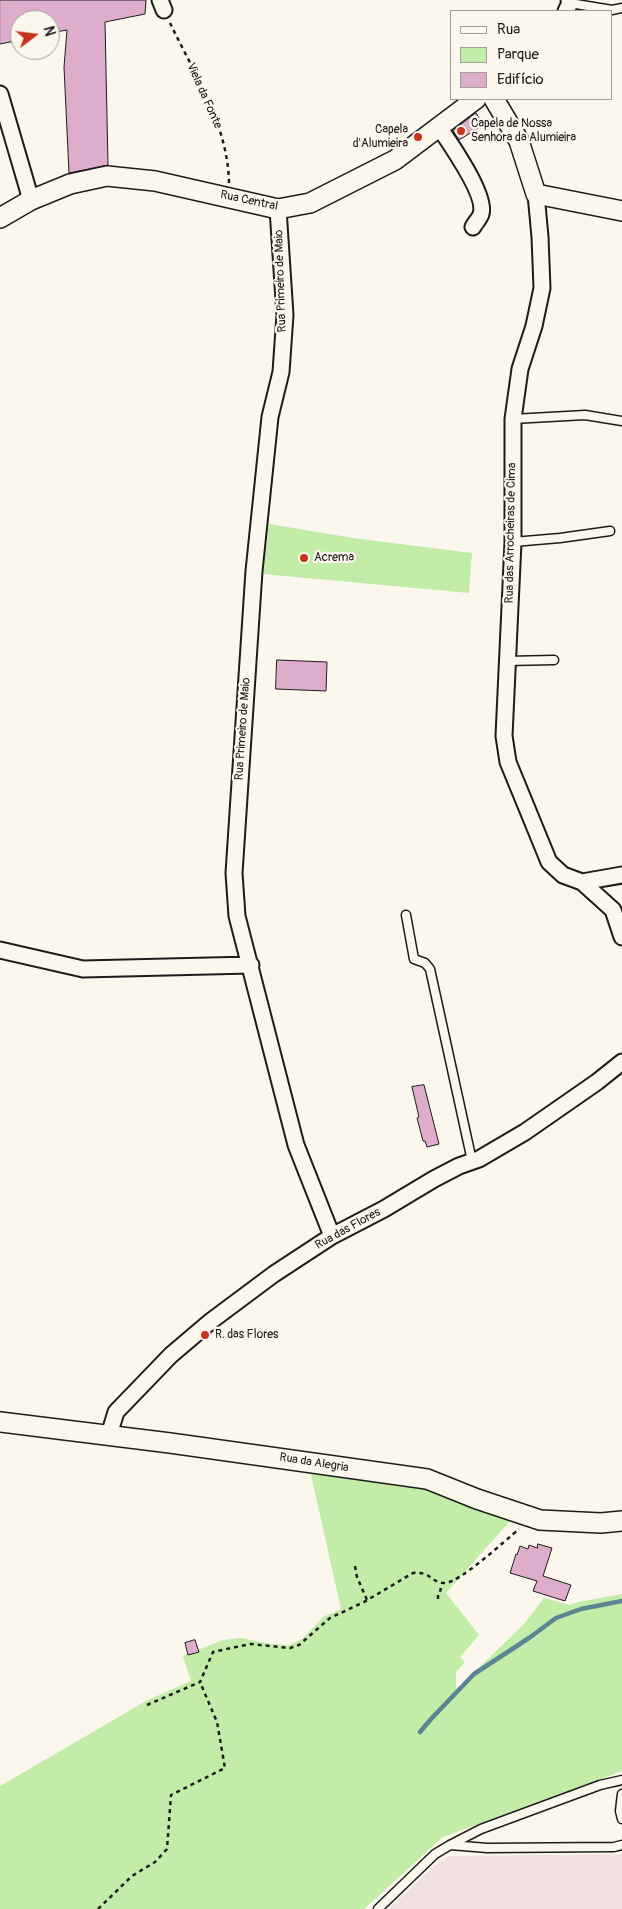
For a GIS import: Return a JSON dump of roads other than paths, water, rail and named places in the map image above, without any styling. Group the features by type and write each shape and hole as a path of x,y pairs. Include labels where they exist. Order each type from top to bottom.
{"street":[{"path":"0,98 31,200"},
{"name":"Rua Central","path":"0,218 31,200 70,184 107,176 155,181 278,209 310,203 395,160 475,100"},
{"name":"Rua das Arrocheiras de Cima","path":"495,100 519,142 536,194 542,288 534,326 520,369 513,418 513,542 504,736 508,762 549,862 563,875 582,882 613,910 622,937"},
{"path":"439,127 462,162 481,201 482,214 473,227"},
{"path":"536,194 622,211"},
{"name":"Rua Primeiro de Maio","path":"278,209 284,315 281,372 270,417 254,571 234,873 237,916 251,964 296,1145 332,1236"},
{"path":"582,882 622,875"},
{"path":"0,950 83,969 251,964"},
{"name":"Rua das Flores","path":"109,1435 116,1412 190,1338 274,1274 332,1236 384,1209 434,1179 479,1159 525,1132 598,1082 622,1062"},
{"name":"Rua da Alegria","path":"0,1422 109,1435 427,1479 532,1518 571,1523 622,1521"}],"lane":[{"path":"568,5 612,10 622,8"},
{"path":"513,418 585,415 622,421"},
{"path":"513,542 610,531"},
{"path":"506,661 554,660"},
{"path":"406,915 414,960 425,963 430,969 472,1161"},
{"path":"378,1909 435,1854 450,1845 481,1829 600,1785 622,1780"},
{"path":"622,1794 620,1811 622,1819"},
{"path":"450,1845 488,1848 614,1847 622,1845"}],"waterway":[{"path":"420,1732 474,1674 556,1618 581,1609 622,1601"}],"place":[{"name":"Capela de Nossa Senhora da Alumieira","path":"461,131"},
{"name":"Capela d'Alumieira","path":"418,137"},
{"name":"Acrema","path":"304,558"},
{"name":"R. das Flores","path":"205,1335"}]}
